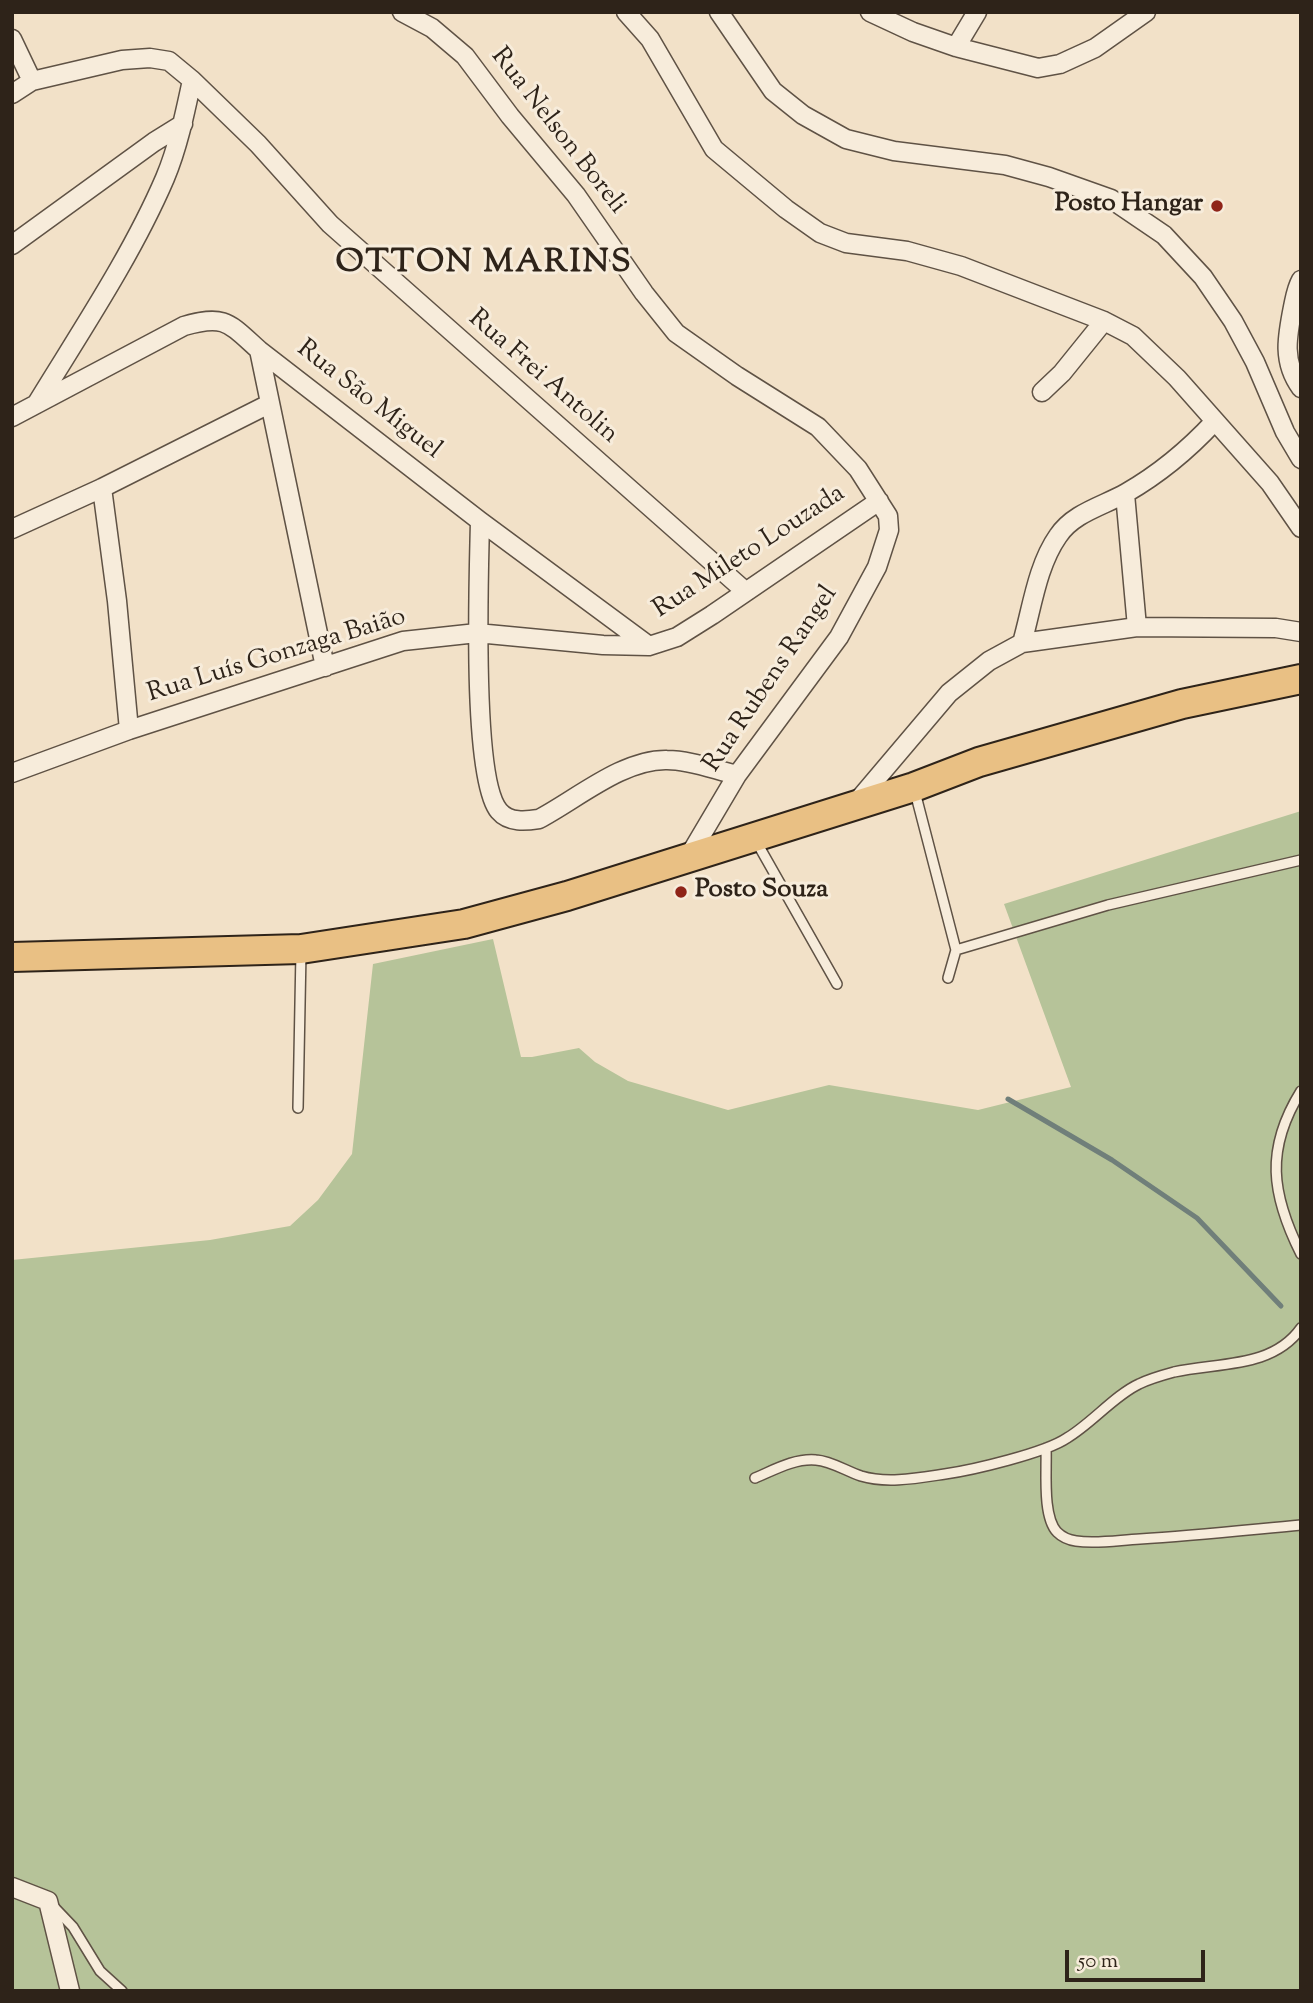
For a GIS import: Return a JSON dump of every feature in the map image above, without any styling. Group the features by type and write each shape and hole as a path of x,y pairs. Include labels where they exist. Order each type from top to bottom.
{"highway":[{"path":"12,957 301,949 464,924 567,896 914,787 979,762 1181,704 1301,679"}],"street":[{"name":"Rua Nelson Boreli","path":"402,12 432,28 465,56 510,116 576,195 676,333 737,376 818,427 858,469 888,516 889,530"},
{"path":"432,28 442,12"},
{"path":"626,12 650,39 714,149 786,209 820,233 846,243 907,251 961,266 1104,321 1133,336 1177,378 1213,422 1270,483 1301,528"},
{"path":"719,12 773,91 803,115 846,139 894,151 1005,165 1049,177 1111,199 1164,235 1203,277 1233,321 1255,362 1284,432 1301,459"},
{"path":"870,12 913,32 956,47 1038,68 1060,64 1095,48 1146,12"},
{"path":"956,47 977,12"},
{"path":"12,39 32,81"},
{"name":"Rua Frei Antolin","path":"12,94 32,81 122,60 150,58 169,61 258,144 330,224 745,591"},
{"path":"36,405 121,262 165,178 183,124 192,80"},
{"path":"12,245 183,124"},
{"path":"1301,280 1287,336 1287,357 1293,377 1301,388"},
{"name":"Rua São Miguel","path":"12,417 184,327 209,319 223,321 480,521 649,646"},
{"path":"1042,392 1062,373 1104,321"},
{"path":"259,350 325,667"},
{"path":"12,529 102,488 269,404"},
{"path":"1022,643 1045,557 1059,534 1076,518 1158,474 1195,442 1213,422"},
{"path":"102,488 117,601 129,730"},
{"path":"1125,494 1137,627"},
{"name":"Rua Mileto Louzada","path":"649,646 677,637 879,501"},
{"path":"480,521 477,633 484,755 491,798 500,813 511,819 539,819 640,763 668,760 737,775"},
{"name":"Rua Rubens Rangel","path":"689,856 737,775 839,637 877,567 889,530"},
{"path":"853,806 949,693 989,661 1022,643 1137,627 1276,628 1301,632"},
{"name":"Rua Luís Gonzaga Baião","path":"12,773 129,730 403,641 477,633 603,645 649,646"},
{"path":"12,1887 48,1901 70,1991"}],"lane":[{"path":"914,787 956,950 948,978"},
{"path":"753,836 837,984"},
{"path":"956,950 1108,905 1301,860"},
{"path":"298,1108 301,949"},
{"path":"1301,1091 1287,1112 1276,1147 1278,1186 1286,1223 1301,1254"},
{"path":"755,1478 797,1461 816,1460 863,1476 886,1480 948,1474 1046,1448 1066,1439 1138,1384 1174,1372 1258,1358 1275,1352 1301,1328"},
{"path":"1046,1448 1046,1504 1049,1518 1054,1530 1072,1540 1089,1542 1168,1538 1301,1525"},
{"path":"48,1901 72,1927 100,1971 122,1991"}],"green space":[{"path":"1301,811 1301,1991 12,1991 12,1260 210,1240 290,1226 318,1200 352,1154 373,964 493,939 521,1057 579,1048 595,1062 628,1081 728,1110 829,1085 978,1110 1071,1087 1004,904"}],"waterway":[{"path":"1008,1099 1112,1160 1197,1218 1281,1306"}],"place":[{"name":"Posto Hangar","path":"1217,206"},
{"name":"Posto Souza","path":"681,892"}],"district":[{"name":"OTTON MARINS","path":"484,265"}]}
